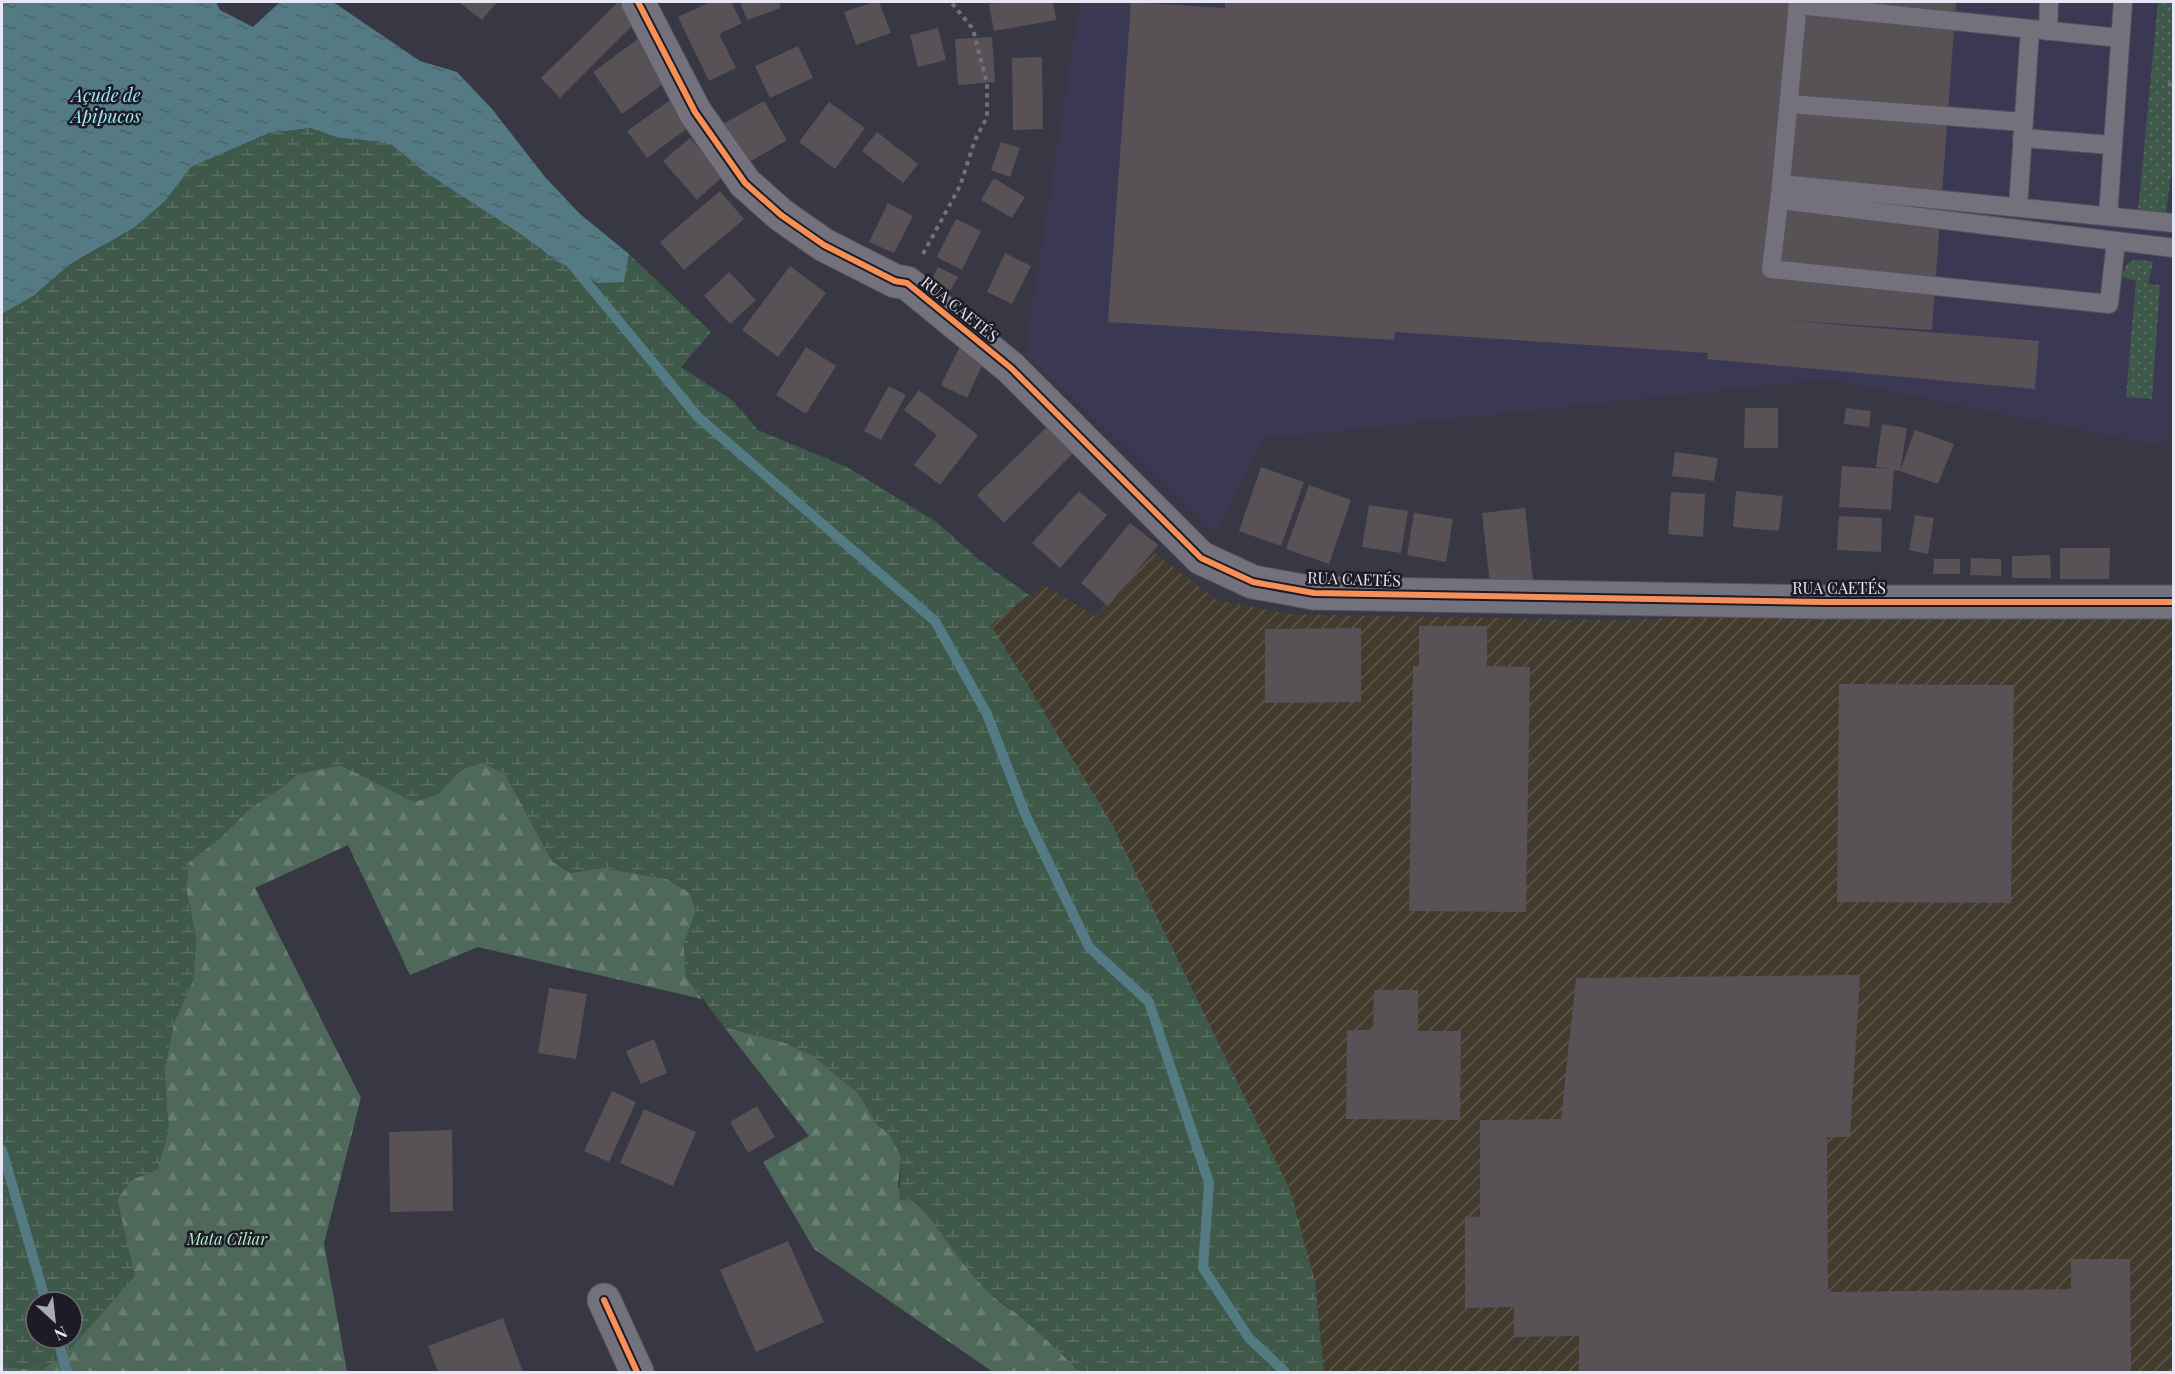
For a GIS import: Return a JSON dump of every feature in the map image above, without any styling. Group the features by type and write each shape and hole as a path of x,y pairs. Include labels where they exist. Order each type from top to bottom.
{"street":[{"name":"RUA CAETÉS","path":"638,2 695,112 745,183 781,215 824,245 895,281 907,283 1011,368 1201,558 1253,582 1314,593 1835,602 2174,603"},
{"path":"604,1300 637,1372"}],"lane":[{"path":"2018,207 2023,130 2039,30 2049,2"},
{"path":"2108,216 2123,2"},
{"path":"2116,241 2109,304 1771,268 1798,3 2120,38"},
{"path":"1789,104 2023,130 2112,145"},
{"path":"1780,192 2018,207 2174,223"},
{"path":"1780,192 2174,248"}],"path":[{"path":"907,283 960,186 975,140 987,117 987,84 973,29 951,2"},
{"path":"2168,84 2174,85"}],"shaded area":[{"path":"1080,2 2173,2 2174,308 2166,447 1828,379 1261,439 1215,533 1025,353"},
{"path":"1153,552 1217,600 1288,614 1593,620 2173,605 2173,1372 1324,1372 1315,1282 991,624 1043,584 1095,616"}],"green space":[{"path":"2158,2 2173,2 2174,153 2166,213 2138,211"},
{"path":"310,128 339,138 392,145 422,170 522,235 555,260 624,281 629,254 711,332 681,367 733,401 758,430 847,467 938,523 978,559 1029,595 991,625 1112,824 1290,1190 1315,1282 1324,1372 1080,1372 1033,1327 990,1294 916,1201 899,1200 901,1156 889,1133 878,1126 859,1094 813,1056 786,1043 724,1027 686,976 684,944 696,911 690,893 667,879 632,873 601,868 570,873 552,861 505,774 482,762 461,770 437,795 414,802 340,765 298,774 250,808 219,839 189,862 186,889 196,938 193,980 174,1023 164,1070 169,1129 158,1169 131,1180 117,1200 135,1276 84,1333 84,1290 24,1290 24,1350 69,1350 63,1357 41,1370 2,1367 2,314 33,296 69,265 95,251 165,201 191,167 269,133"},
{"path":"2134,260 2153,261 2148,284 2160,285 2152,399 2126,397 2136,281 2121,276 2128,263"},
{"name":"Mata Ciliar","path":"482,762 505,774 552,861 570,873 601,868 632,873 667,879 690,893 696,911 684,944 686,976 702,999 478,947 410,975 348,845 255,888 361,1098 324,1243 347,1372 2,1372 2,1367 41,1370 62,1357 68,1350 84,1350 84,1333 134,1277 117,1199 131,1180 158,1169 166,1091 164,1070 174,1023 193,980 196,938 186,889 189,862 219,839 250,808 298,774 340,765 375,781 437,795 461,770"},
{"path":"724,1027 786,1043 813,1056 859,1094 878,1126 889,1133 901,1156 898,1187 924,1211 994,1297 1033,1327 1080,1372 993,1372 814,1249 763,1162 809,1136"}],"water":[{"name":"Açude de Apipucos","path":"2,2 216,2 220,10 253,27 280,2 333,2 420,61 457,72 492,109 545,177 580,214 629,254 624,282 598,283 555,260 522,235 422,170 392,145 339,138 310,128 269,133 191,167 165,201 135,227 69,265 33,296 2,314"}],"building":[{"path":"461,2 497,2 482,20"},
{"path":"618,2 637,21 560,98 541,78"},
{"path":"710,2 731,2 742,23 719,34 736,68 709,81 678,17"},
{"path":"740,2 779,2 781,8 747,20"},
{"path":"879,2 891,33 856,45 844,12"},
{"path":"1053,2 1056,20 994,31 989,4"},
{"path":"1131,2 1225,8 1225,2 1956,2 1932,330 1777,320 2039,341 2035,389 1707,359 1708,353 1395,332 1394,340 1108,322"},
{"path":"938,28 946,60 918,67 910,35"},
{"path":"992,37 995,82 958,85 955,39"},
{"path":"638,39 667,81 622,114 593,72"},
{"path":"798,46 813,78 770,98 755,66"},
{"path":"1042,57 1043,129 1013,130 1012,58"},
{"path":"669,101 689,127 647,158 627,131"},
{"path":"764,101 787,140 746,164 723,124"},
{"path":"829,102 865,128 835,169 799,142"},
{"path":"877,132 918,164 903,183 862,151"},
{"path":"690,138 723,176 697,200 663,161"},
{"path":"1001,142 1020,148 1010,177 991,170"},
{"path":"994,178 1025,197 1012,218 981,200"},
{"path":"720,191 744,219 684,270 660,242"},
{"path":"888,203 913,216 894,253 869,242"},
{"path":"956,219 981,231 962,270 937,257"},
{"path":"1005,253 1031,266 1012,304 987,292"},
{"path":"790,266 826,293 778,357 742,330"},
{"path":"938,267 958,277 947,297 928,287"},
{"path":"729,272 756,300 730,324 704,296"},
{"path":"806,347 836,366 806,414 776,395"},
{"path":"960,347 985,359 967,398 941,385"},
{"path":"889,386 906,395 881,440 864,431"},
{"path":"919,390 978,435 940,485 914,465 937,435 904,410"},
{"path":"1745,408 1778,408 1778,448 1744,448"},
{"path":"1846,408 1871,411 1869,427 1844,424"},
{"path":"1050,424 1076,450 1004,523 977,495"},
{"path":"1882,424 1907,428 1900,471 1894,470 1891,510 1839,507 1842,466 1890,469 1876,467"},
{"path":"1915,430 1954,444 1938,484 1900,471"},
{"path":"1675,452 1718,458 1714,481 1672,476"},
{"path":"1261,467 1304,482 1281,546 1239,531"},
{"path":"1309,485 1351,500 1329,564 1286,549"},
{"path":"1079,491 1107,515 1060,568 1032,543"},
{"path":"1736,491 1783,496 1779,531 1733,527"},
{"path":"1671,492 1705,494 1703,537 1668,534"},
{"path":"1369,505 1408,511 1401,553 1362,547"},
{"path":"1525,508 1533,580 1490,585 1482,513"},
{"path":"1414,513 1453,519 1446,562 1407,555"},
{"path":"1915,515 1934,518 1928,554 1909,550"},
{"path":"1839,516 1882,518 1881,552 1837,550"},
{"path":"1130,523 1158,545 1108,606 1081,583"},
{"path":"2060,548 2110,548 2109,579 2060,579"},
{"path":"2050,555 2051,578 2012,578 2012,556"},
{"path":"1971,558 2001,559 2001,576 1970,575"},
{"path":"1934,559 1960,559 1960,574 1933,574"},
{"path":"1419,626 1487,626 1487,666 1530,667 1526,912 1409,911 1413,666 1419,666"},
{"path":"1361,628 1361,702 1265,703 1265,629"},
{"path":"1839,684 2014,685 2011,903 1837,902"},
{"path":"1860,975 1850,1137 1827,1137 1828,1292 2071,1289 2071,1259 2130,1259 2131,1372 1579,1372 1579,1336 1514,1337 1514,1307 1465,1308 1465,1216 1480,1217 1480,1120 1561,1119 1576,978"},
{"path":"549,988 587,994 576,1059 538,1053"},
{"path":"1374,990 1418,990 1418,1031 1461,1031 1460,1120 1346,1119 1347,1030 1373,1030"},
{"path":"654,1039 667,1073 641,1084 626,1051"},
{"path":"612,1091 636,1102 609,1162 584,1151"},
{"path":"757,1106 775,1137 748,1153 730,1122"},
{"path":"644,1109 696,1132 673,1186 620,1163"},
{"path":"452,1130 453,1211 390,1212 389,1132"},
{"path":"788,1241 824,1322 756,1352 720,1270"},
{"path":"503,1318 523,1372 438,1372 428,1346"}],"waterway":[{"path":"569,261 698,417 935,621 987,714 1026,816 1089,947 1149,1002 1209,1183 1203,1268 1249,1338 1285,1372"},
{"path":"2,1150 43,1290"},
{"path":"61,1350 67,1372"}],"cycle path":[{"path":"638,2 695,112 745,183 781,215 824,245 895,281 907,283 1011,368 1201,558 1253,582 1314,593 1823,602 2174,602"},
{"path":"604,1300 637,1372"}]}
